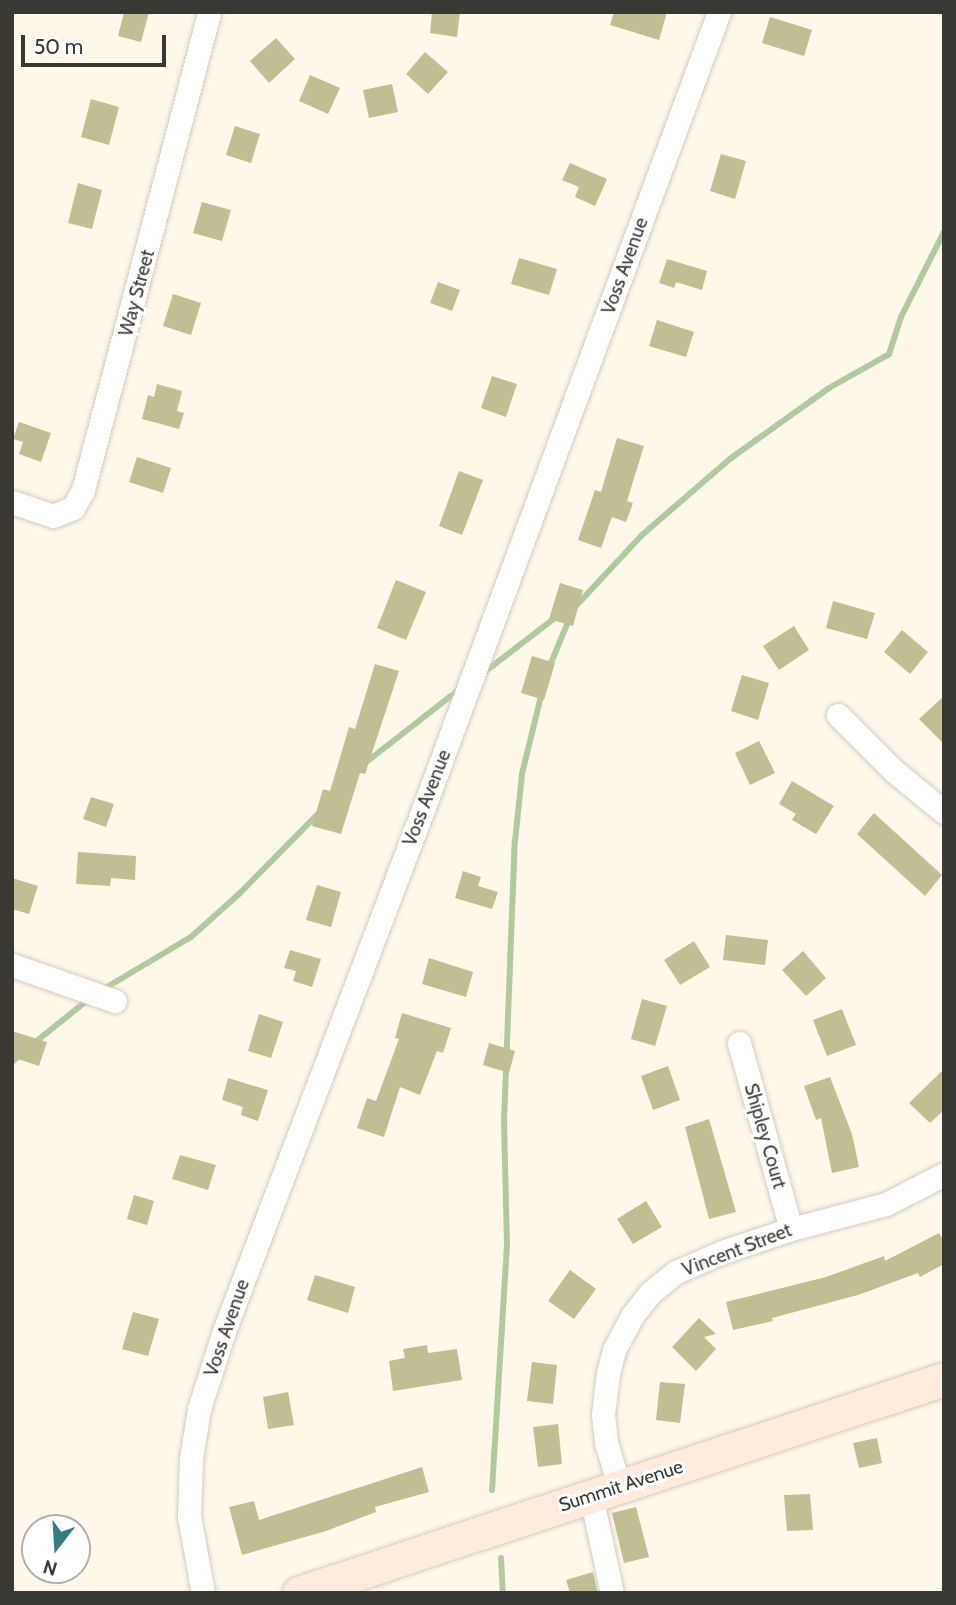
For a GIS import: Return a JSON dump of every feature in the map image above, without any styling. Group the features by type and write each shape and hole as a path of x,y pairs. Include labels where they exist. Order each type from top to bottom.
{"main road":[{"name":"Summit Avenue","path":"299,1593 944,1379"}],"street":[{"name":"Way Street","path":"12,502 53,516 73,508 83,490 209,12"},
{"name":"Voss Avenue","path":"203,1593 189,1516 191,1459 199,1409 224,1331 419,821 719,12"},
{"path":"838,715 894,771 944,812"},
{"path":"12,965 115,1001"},
{"name":"Shipley Court","path":"739,1043 792,1229"},
{"name":"Vincent Street","path":"612,1593 603,1414 614,1350 632,1316 650,1293 676,1272 724,1251 792,1229 887,1204 944,1174"}],"building":[{"path":"124,12 149,12 141,42 118,36"},
{"path":"432,12 460,12 457,37 430,33"},
{"path":"614,12 667,12 659,40 610,25"},
{"path":"770,17 812,30 804,56 762,43"},
{"path":"276,38 295,59 269,83 250,61"},
{"path":"425,52 448,72 428,94 406,74"},
{"path":"310,75 340,88 328,114 299,101"},
{"path":"392,84 398,112 369,118 363,90"},
{"path":"91,99 119,107 109,145 81,137"},
{"path":"235,126 260,134 251,163 226,155"},
{"path":"721,154 746,161 735,199 710,191"},
{"path":"570,163 607,179 595,206 575,197 579,187 562,180"},
{"path":"78,183 102,190 92,229 68,223"},
{"path":"202,202 231,210 222,241 193,233"},
{"path":"519,258 557,269 549,295 511,284"},
{"path":"667,259 707,271 702,290 676,282 674,288 659,283"},
{"path":"438,282 460,290 452,311 430,303"},
{"path":"173,294 201,303 191,335 163,326"},
{"path":"657,320 694,332 686,357 649,346"},
{"path":"492,376 517,384 506,417 481,408"},
{"path":"157,384 182,391 177,411 184,413 179,429 142,419 148,395 154,397"},
{"path":"19,422 51,433 41,462 19,454 23,442 13,439"},
{"path":"617,438 644,446 627,501 633,503 626,522 612,517 601,548 578,540 595,490 601,492"},
{"path":"137,457 171,468 163,493 129,482"},
{"path":"459,471 483,480 462,535 439,526"},
{"path":"396,580 426,592 406,640 377,628"},
{"path":"560,583 583,590 573,626 549,619"},
{"path":"833,601 875,613 867,639 826,628"},
{"path":"794,626 809,650 779,670 763,646"},
{"path":"902,630 928,652 910,674 884,652"},
{"path":"532,656 555,663 544,700 521,693"},
{"path":"375,664 399,671 365,774 360,773 341,834 312,826 323,789 330,791 349,727 355,729"},
{"path":"742,675 769,683 758,720 731,711"},
{"path":"944,696 944,744 919,719"},
{"path":"759,741 775,773 750,785 735,753"},
{"path":"792,781 834,806 816,834 792,820 796,814 779,804"},
{"path":"91,797 114,804 106,827 83,819"},
{"path":"874,813 942,875 925,896 857,834"},
{"path":"78,852 136,856 135,880 111,878 110,886 76,884"},
{"path":"463,871 481,877 478,886 498,892 492,909 455,898"},
{"path":"12,878 38,886 29,914 12,909"},
{"path":"317,885 341,892 331,927 306,920"},
{"path":"726,935 768,940 765,965 723,960"},
{"path":"694,941 710,967 680,985 664,960"},
{"path":"290,950 321,959 312,987 293,981 296,971 284,968"},
{"path":"803,951 826,978 806,996 782,970"},
{"path":"429,958 473,972 466,997 422,984"},
{"path":"642,999 667,1006 655,1046 631,1039"},
{"path":"842,1009 856,1045 827,1056 813,1020"},
{"path":"402,1013 451,1028 443,1053 437,1051 420,1095 400,1087 384,1137 357,1128 367,1098 376,1101 399,1039 395,1038"},
{"path":"259,1014 283,1022 271,1058 248,1051"},
{"path":"12,1031 47,1042 39,1066 12,1057"},
{"path":"489,1043 515,1051 509,1073 483,1065"},
{"path":"668,1066 680,1100 653,1110 641,1076"},
{"path":"944,1069 944,1110 930,1123 909,1103"},
{"path":"830,1077 852,1134 859,1167 832,1173 821,1118 816,1120 804,1086"},
{"path":"228,1078 268,1090 258,1121 241,1115 243,1107 222,1100"},
{"path":"709,1119 736,1212 709,1219 685,1127"},
{"path":"180,1155 216,1165 208,1190 172,1179"},
{"path":"134,1195 154,1201 147,1225 127,1219"},
{"path":"646,1201 662,1227 633,1244 617,1219"},
{"path":"939,1233 944,1241 944,1264 920,1277 918,1273 858,1295 772,1318 773,1321 733,1330 726,1302 826,1277 884,1256 885,1261"},
{"path":"570,1270 596,1289 574,1319 548,1301"},
{"path":"315,1275 355,1287 348,1313 307,1300"},
{"path":"133,1312 159,1319 148,1356 122,1349"},
{"path":"699,1318 716,1334 704,1337 716,1349 696,1371 672,1347"},
{"path":"427,1345 428,1353 457,1349 462,1380 393,1391 389,1361 405,1358 403,1349"},
{"path":"532,1362 557,1365 553,1404 527,1401"},
{"path":"660,1382 685,1384 680,1423 656,1420"},
{"path":"288,1392 294,1425 268,1429 263,1397"},
{"path":"558,1424 562,1464 538,1467 533,1427"},
{"path":"877,1438 882,1463 859,1468 853,1443"},
{"path":"422,1467 429,1492 375,1507 376,1512 326,1531 242,1555 229,1507 254,1501 259,1520"},
{"path":"810,1494 813,1530 787,1531 784,1495"},
{"path":"636,1507 649,1557 624,1563 612,1513"},
{"path":"593,1572 598,1593 570,1593 566,1580"}],"waterway":[{"path":"575,607 642,535 731,458 829,388 889,354 901,317 944,232"},
{"path":"482,674 556,617"},
{"path":"549,668 570,617"},
{"path":"365,763 461,688"},
{"path":"492,1490 507,1245 504,1121 515,841 522,774 542,692"},
{"path":"102,990 191,937 239,894 320,812"},
{"path":"33,1044 90,998"},
{"path":"12,1062 22,1053"},
{"path":"501,1558 503,1593"}]}
